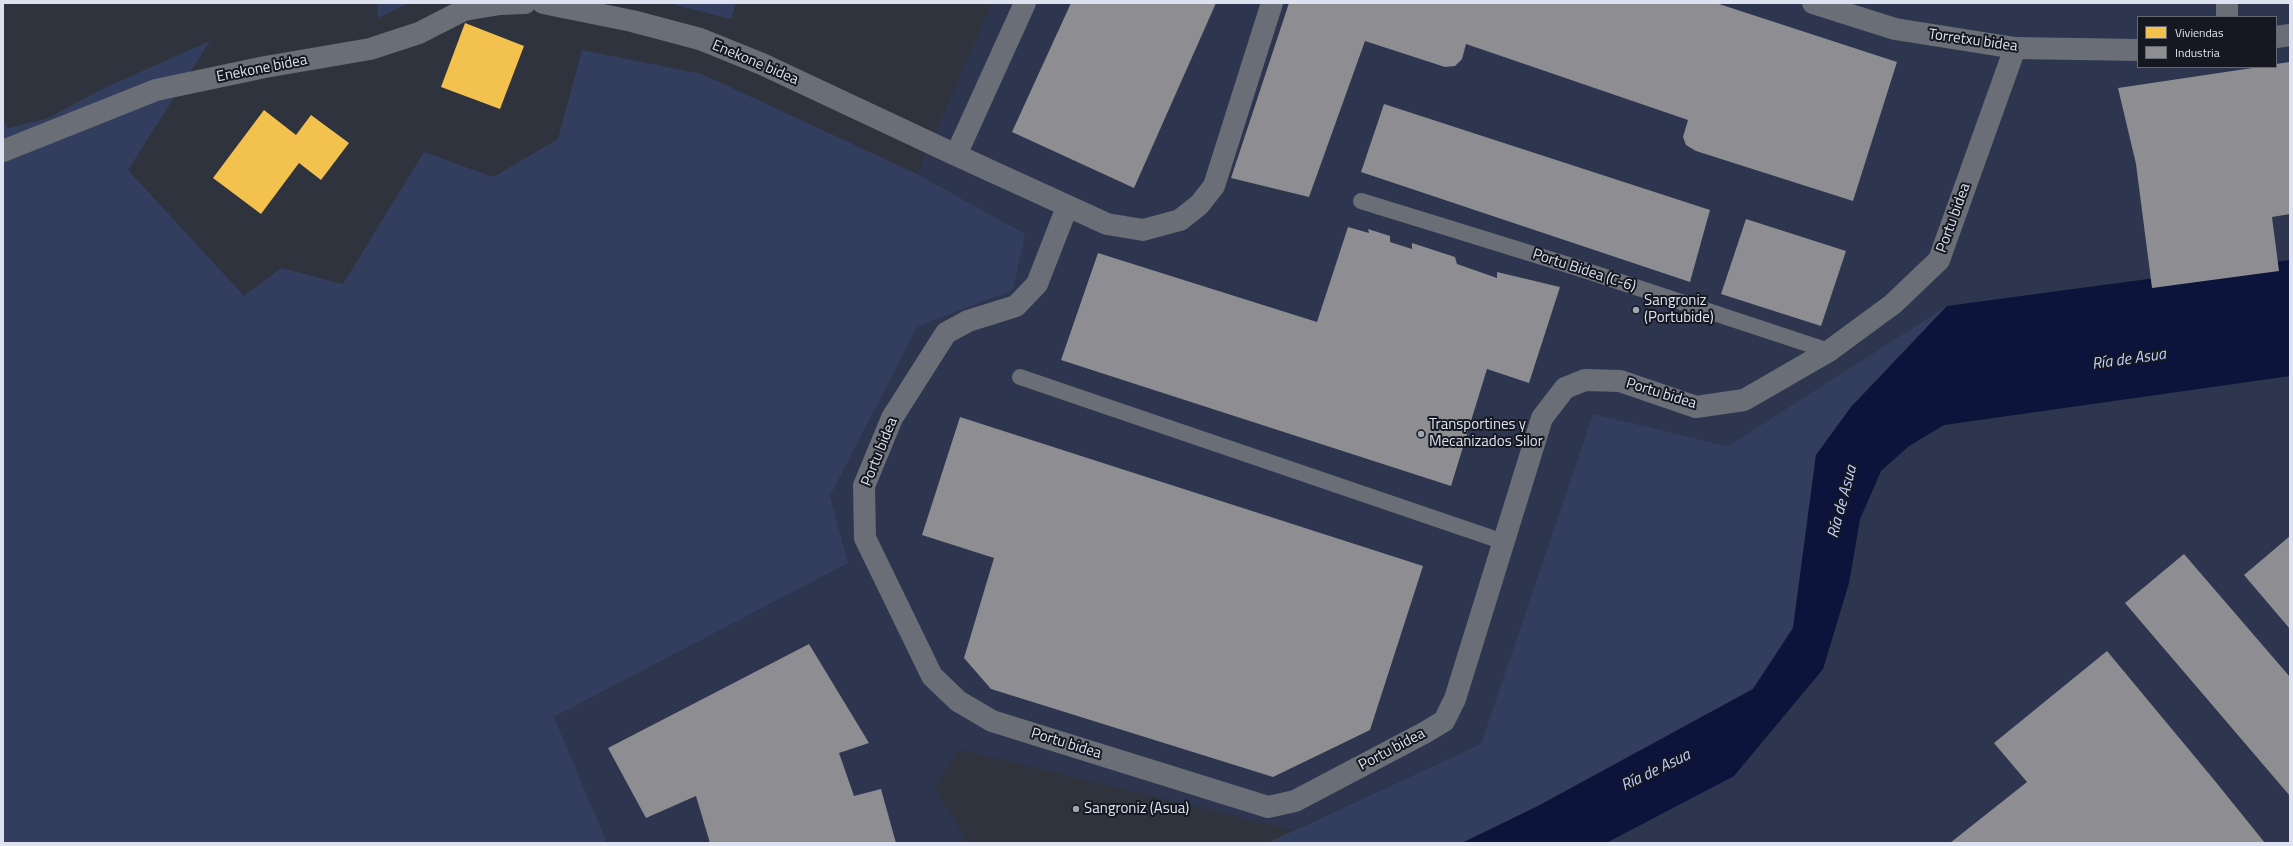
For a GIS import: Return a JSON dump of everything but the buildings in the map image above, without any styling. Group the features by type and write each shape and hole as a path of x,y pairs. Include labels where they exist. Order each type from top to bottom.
{"street":[{"name":"Enekone bidea","path":"3,151 156,90 265,67 370,49 419,33 464,10 500,4 525,3"},
{"name":"Enekone bidea","path":"543,3 632,21 700,39 762,64 1067,207 1107,224 1143,230 1180,220 1199,205 1214,186 1272,3"},
{"path":"956,155 1025,3"},
{"name":"Torretxu bidea","path":"1813,3 1894,29 2015,48 2137,50"},
{"path":"2227,3 2227,16"},
{"path":"2277,37 2290,35"},
{"name":"Portu bidea","path":"1067,207 1037,284 1016,306 968,321 946,333 892,418 864,486 865,538 932,676 958,701 992,721 1268,807 1294,800 1424,733 1444,721 1455,699 1542,418 1565,388 1585,380 1620,381 1696,407 1744,400 1829,351 1893,304 1939,260 2015,48"}],"lane":[{"name":"Portu Bidea (C-6)","path":"1361,201 1578,268 1829,351"},
{"path":"1020,377 1504,542"}],"shaded area":[{"path":"377,3 409,3 378,18"},
{"path":"668,3 736,3 731,19"},
{"path":"992,3 2290,3 2290,260 1947,306 1728,446 1593,414 1481,745 1292,830 958,749 935,788 968,843 607,843 554,717 848,563 830,496 918,326 1013,289 1024,234 917,174"},
{"path":"210,41 128,170 244,296 281,268 343,284 424,152 493,177 558,139 582,50 702,74 917,174 1025,234 1013,290 918,326 830,496 848,563 554,717 607,843 3,843 3,119 8,128 46,119 104,88"},
{"path":"1947,306 1851,407 1816,455 1793,628 1753,689 1538,806 1462,843 1267,843 1481,744 1593,414 1728,446"},
{"path":"2290,376 2290,843 1606,843 1734,776 1823,670 1849,583 1860,519 1881,471 1909,446 1944,425"}],"water":[{"name":"Ría de Asua","path":"2290,260 2290,376 1944,425 1909,446 1881,471 1860,519 1849,583 1823,669 1734,776 1606,843 1462,843 1538,806 1753,689 1793,628 1816,455 1851,407 1947,306"}],"place":[{"name":"Sangroniz (Portubide)","path":"1636,310"},
{"name":"Transportines y Mecanizados Silor","path":"1421,434"},
{"name":"Sangroniz (Asua)","path":"1076,809"}]}
